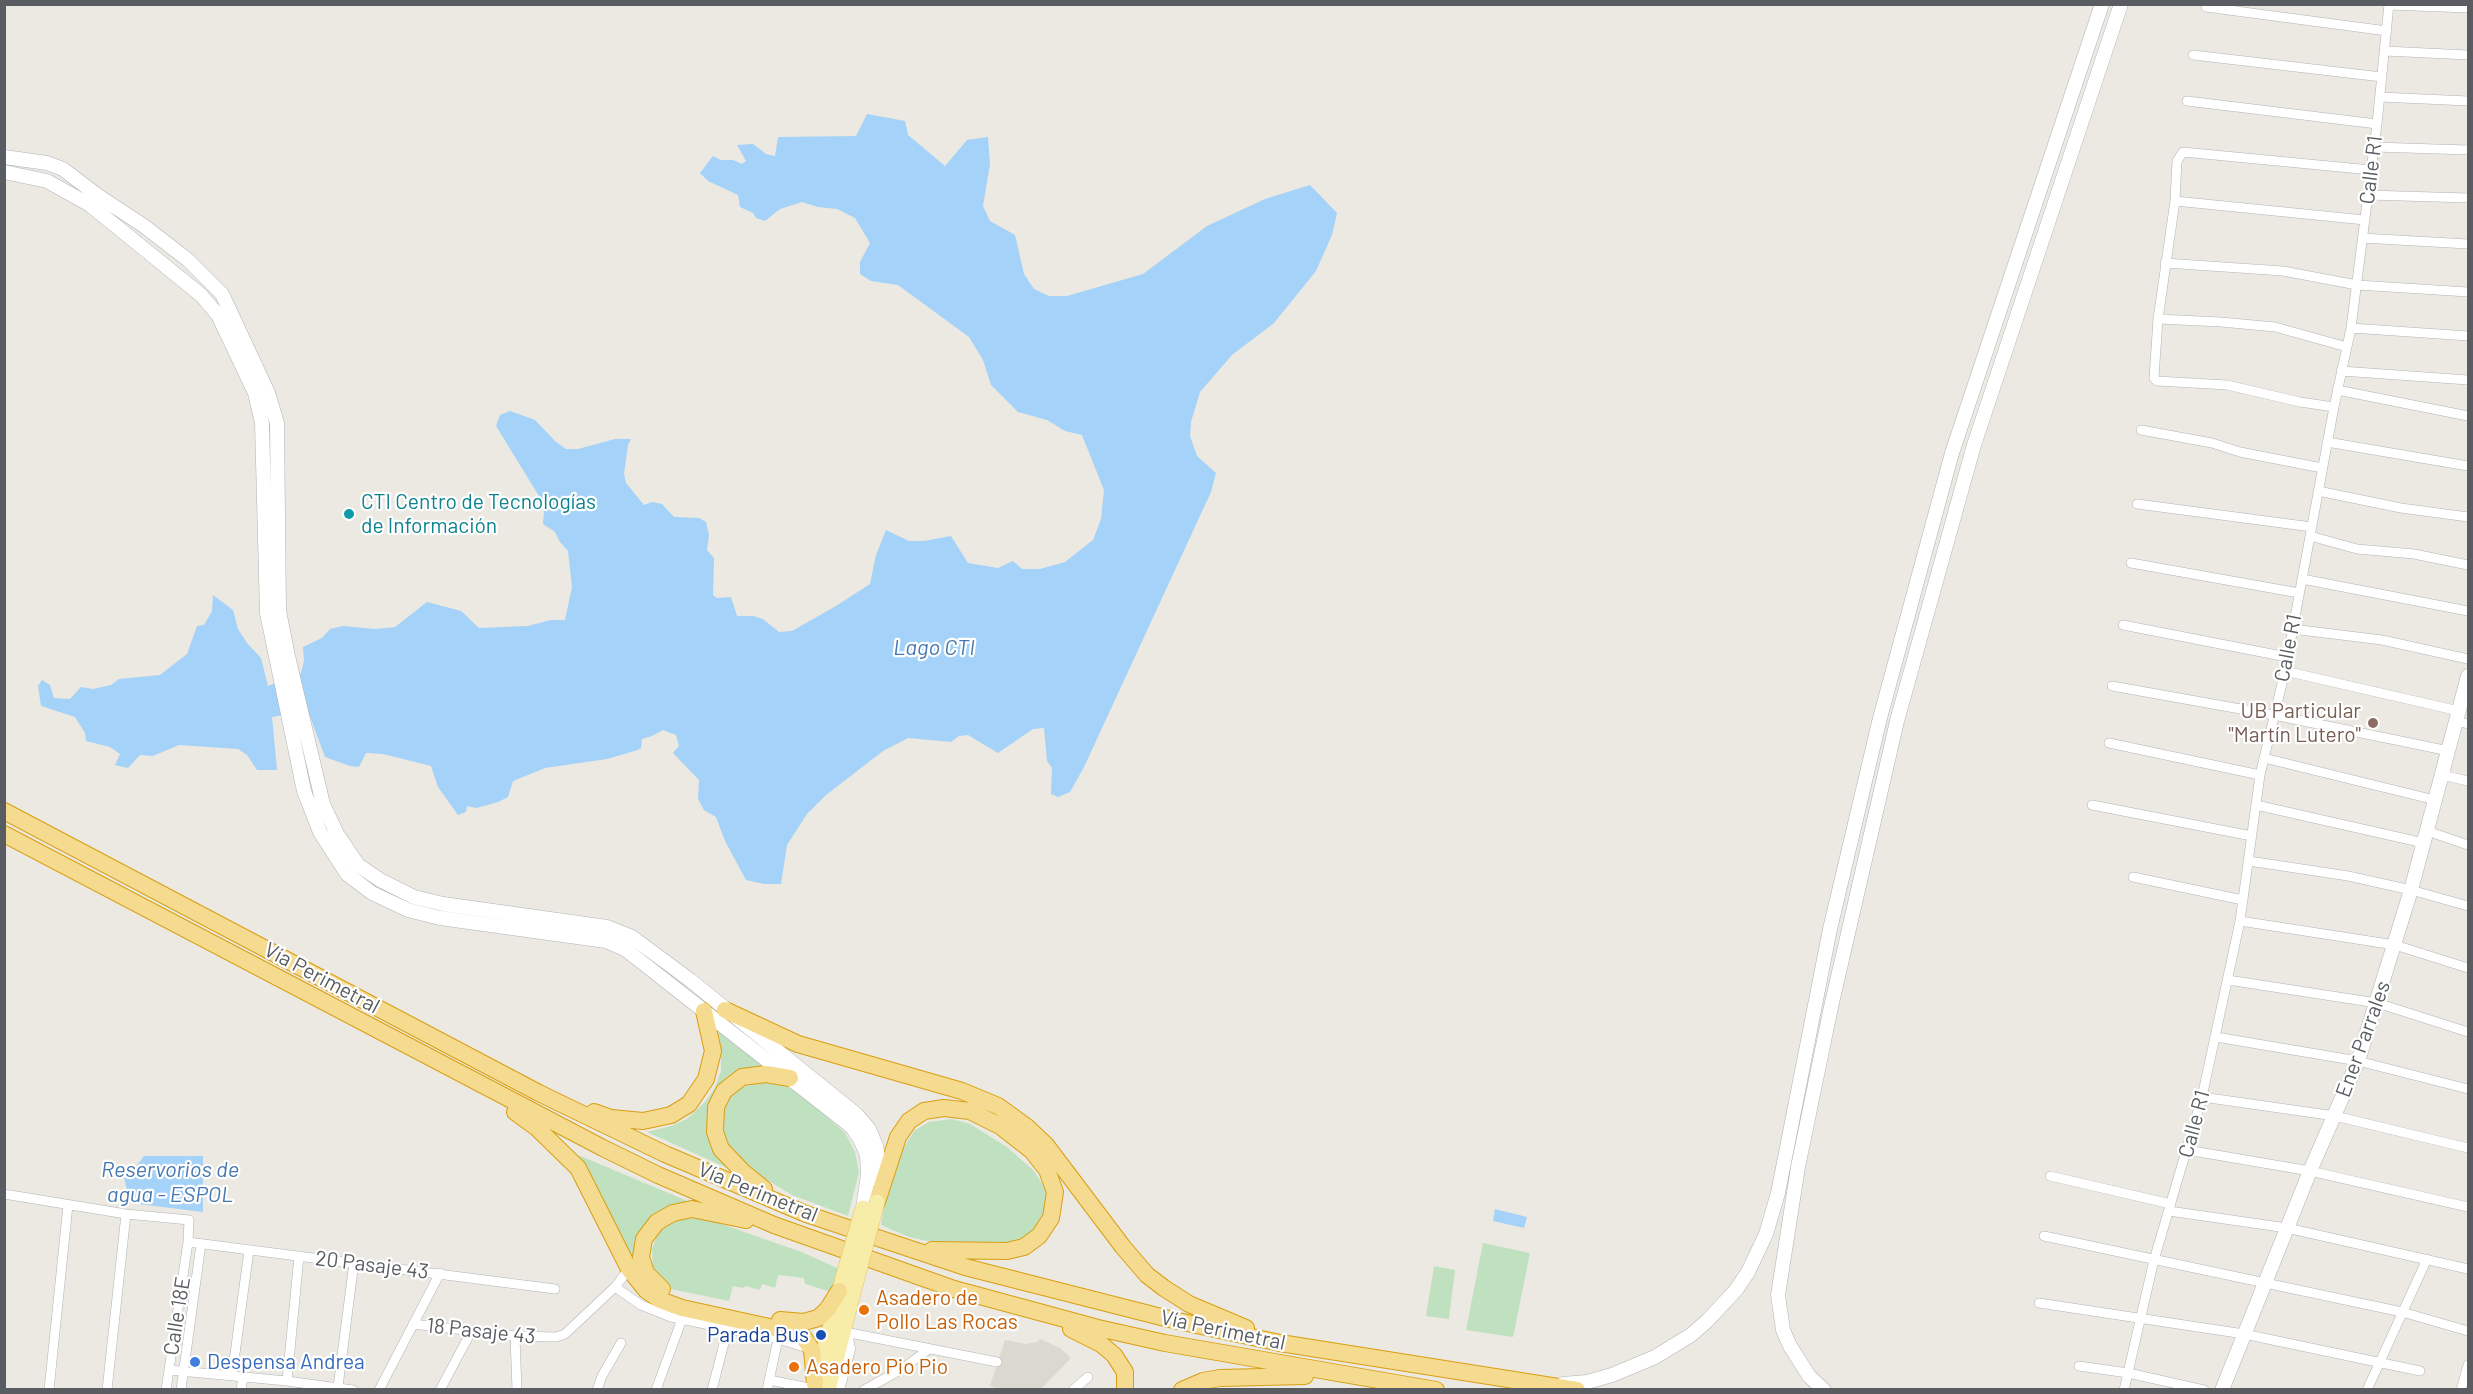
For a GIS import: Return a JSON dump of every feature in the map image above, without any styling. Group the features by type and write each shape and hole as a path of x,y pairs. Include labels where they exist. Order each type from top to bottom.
{"highway":[{"name":"Vía Perimetral","path":"4,811 538,1094 665,1154 806,1214 965,1267 1169,1319 1280,1343 1577,1389"},
{"name":"Vía Perimetral","path":"4,834 447,1068 658,1175 774,1225 954,1289 1029,1311 1165,1343 1341,1375 1436,1389"},
{"path":"538,1094 611,1118 626,1120 658,1119 678,1112 698,1093 710,1065 712,1043 693,994"},
{"path":"725,1010 798,1044 962,1091 998,1106 1027,1127 1046,1145 1127,1253 1155,1282 1189,1304 1280,1343"},
{"path":"447,1068 529,1121 569,1158 585,1179 628,1269 646,1290 667,1303 787,1329 804,1338 811,1349 818,1388"},
{"path":"790,1078 760,1074 737,1080 721,1096 716,1107 714,1126 718,1143 734,1164 768,1191 806,1214"},
{"path":"870,1205 902,1131 914,1117 930,1110 951,1108 984,1117 1025,1144 1047,1170 1055,1192 1053,1211 1042,1232 1029,1244 1018,1249 998,1252 914,1250"},
{"path":"774,1225 706,1210 692,1209 673,1213 662,1218 648,1232 641,1251 643,1267 654,1283 674,1294 700,1303 786,1322 804,1322 818,1318 839,1291"},
{"path":"1029,1311 1088,1337 1108,1349 1125,1372 1125,1389"},
{"path":"1182,1389 1203,1381 1220,1378 1341,1375"}],"main road":[{"path":"818,1388 844,1330 850,1276 870,1205"},
{"path":"818,1388 839,1291 850,1276"}],"street":[{"path":"1535,1383 1587,1382 1612,1375 1673,1347 1707,1321 1736,1290 1762,1244 1773,1214 1830,929 1880,717 1952,453 2102,4"},
{"path":"1824,1389 1809,1376 1790,1346 1779,1313 1779,1278 1798,1167 1831,1007 1897,722 1980,429 2121,4"},
{"path":"2389,5 2469,8"},
{"name":"Calle R1","path":"2124,1389 2154,1260 2202,1097 2240,921 2260,775 2285,670 2337,390 2351,328 2372,170 2389,5"},
{"path":"2206,7 2387,31"},
{"path":"2385,51 2469,55"},
{"path":"2193,56 2382,77"},
{"path":"2380,97 2469,101"},
{"path":"2187,101 2377,124"},
{"path":"2374,147 2469,150"},
{"path":"2334,407 2300,402 2227,385 2156,380 2153,375 2158,319 2175,201 2177,161 2183,152 2372,170"},
{"path":"4,157 47,163 63,169 144,226 188,261 222,294 268,393 277,423 279,611 323,804 337,834 358,865 380,880 414,897 443,904 607,927 632,937 651,960 790,1078 843,1119 860,1139 868,1164 870,1205"},
{"path":"4,172 47,181 90,205 201,295 218,315 255,393 262,423 267,613 304,791 320,832 347,874 372,893 408,910 484,925 606,941 651,960"},
{"path":"2368,195 2469,198"},
{"path":"2175,201 2365,220"},
{"path":"2362,238 2469,244"},
{"path":"2165,263 2283,271 2357,285 2469,292"},
{"path":"2158,319 2221,321 2275,327 2347,347"},
{"path":"2351,328 2469,336"},
{"path":"2341,371 2469,380"},
{"path":"2337,390 2469,416"},
{"path":"2141,430 2212,443 2240,452 2322,468"},
{"path":"2327,442 2469,466"},
{"path":"2318,491 2401,508 2469,517"},
{"path":"2137,504 2311,531 2349,548 2414,554 2469,565"},
{"path":"2131,563 2299,592"},
{"path":"2302,579 2469,611"},
{"path":"2122,625 2287,657"},
{"path":"2292,629 2382,640 2469,659"},
{"path":"2285,670 2461,718"},
{"name":"Ener Parrales","path":"2222,1389 2310,1171 2358,1061 2396,945 2442,775 2461,718 2469,676"},
{"path":"2112,686 2449,751"},
{"path":"2109,743 2260,775"},
{"path":"2264,758 2435,800"},
{"path":"2442,775 2469,781"},
{"path":"2092,805 2252,836"},
{"path":"2256,805 2469,845"},
{"path":"2248,861 2348,876 2469,906"},
{"path":"2133,877 2243,900"},
{"path":"484,925 486,909"},
{"path":"2240,921 2396,945 2469,968"},
{"path":"2228,980 2377,1003 2469,1032"},
{"path":"693,994 725,1010 852,1111 865,1124 874,1140 879,1159 870,1205"},
{"path":"1815,1004 1831,1007"},
{"path":"2216,1037 2358,1061 2469,1089"},
{"path":"2202,1097 2335,1116 2469,1148"},
{"path":"2187,1150 2310,1171 2469,1208"},
{"path":"2050,1176 2170,1208 2287,1228 2469,1269"},
{"path":"7,1194 126,1214 187,1219 189,1221 188,1242"},
{"path":"49,1389 69,1205"},
{"path":"107,1389 126,1214"},
{"path":"2044,1236 2402,1312 2469,1331"},
{"name":"20 Pasaje 43","path":"188,1242 555,1288"},
{"name":"Calle 18E","path":"166,1389 188,1242"},
{"name":"Calle 18E","path":"181,1389 201,1244"},
{"path":"232,1376 249,1250"},
{"path":"287,1380 299,1256"},
{"path":"2367,1389 2427,1259"},
{"path":"338,1387 354,1262"},
{"name":"18 Pasaje 43","path":"413,1324 551,1339 565,1334 615,1287 628,1269"},
{"path":"379,1389 440,1273"},
{"path":"615,1287 641,1305 682,1319 778,1339 811,1349"},
{"path":"2038,1303 2244,1334 2420,1371"},
{"path":"656,1389 682,1319"},
{"path":"712,1389 728,1328"},
{"path":"440,1389 472,1330"},
{"path":"837,1389 848,1349 844,1330 997,1362"},
{"path":"515,1336 517,1389"},
{"path":"778,1339 768,1385 818,1388"},
{"path":"597,1389 621,1343"},
{"path":"864,1389 902,1370 929,1349"},
{"path":"2461,1389 2469,1365"},
{"path":"2079,1366 2128,1373 2204,1389"},
{"path":"169,1370 287,1380 353,1389"},
{"path":"241,1389 243,1377"},
{"path":"1073,1389 1088,1377"}],"shaded area":[{"path":"1040,1339 1060,1348 1071,1358 1041,1389 998,1389 990,1386 1005,1340 1025,1344 1038,1342"}],"green space":[{"path":"718,1029 773,1068 754,1070 713,1106 736,1172 647,1132 687,1119 704,1103 715,1088 721,1071"},
{"path":"770,1081 785,1085 811,1103 845,1133 855,1152 859,1172 848,1216 792,1195 751,1170 723,1142 722,1106 731,1094 743,1087"},
{"path":"952,1119 970,1124 1007,1147 1034,1171 1053,1201 1044,1222 1021,1244 946,1245 909,1237 881,1225 884,1205 900,1154 914,1131 929,1122"},
{"path":"578,1155 697,1205 653,1217 643,1279"},
{"path":"685,1215 713,1221 804,1253 839,1269 831,1292 805,1284 804,1278 778,1275 775,1288 763,1284 759,1290 746,1286 743,1288 733,1286 729,1301 671,1289 660,1281 653,1268 652,1249 658,1233 671,1221"},
{"path":"1483,1243 1530,1253 1513,1337 1466,1330"},
{"path":"1434,1266 1455,1270 1449,1319 1426,1316"}],"water":[{"name":"Lago CTI","path":"867,114 905,121 908,135 945,166 967,140 988,137 990,164 983,206 990,221 1015,235 1024,274 1034,289 1049,296 1067,296 1143,274 1207,226 1265,199 1310,185 1337,213 1332,235 1316,271 1274,323 1232,355 1200,392 1191,422 1190,436 1197,456 1216,473 1211,492 1084,767 1070,792 1058,797 1051,794 1052,768 1047,761 1044,728 1033,729 998,753 968,735 959,736 951,742 908,738 883,751 826,795 807,814 787,845 781,884 764,884 746,880 725,841 716,817 704,810 698,799 699,780 673,753 679,746 676,735 663,730 642,739 641,748 638,750 607,759 545,768 513,781 508,797 476,808 467,806 466,812 458,815 438,787 431,766 383,754 366,753 359,767 325,757 308,711 272,717 277,770 257,770 247,755 238,749 179,745 153,756 140,755 128,768 115,765 120,754 110,747 86,741 85,733 75,717 41,706 38,686 42,680 50,685 54,698 70,699 81,687 93,689 111,685 119,679 160,675 187,654 197,626 204,625 212,611 213,595 233,610 238,629 261,658 268,686 301,673 304,661 303,647 322,638 330,629 343,626 376,629 395,627 427,602 461,611 479,628 528,626 551,620 565,620 572,587 568,551 555,532 543,524 544,511 539,496 496,426 500,415 510,411 535,420 566,449 578,449 615,439 631,439 624,474 626,483 644,505 652,502 662,504 674,517 699,518 706,522 709,535 707,550 714,558 713,595 717,598 731,597 737,616 753,616 763,619 779,632 792,631 870,584 876,555 886,530 909,541 951,536 968,563 998,568 1013,561 1022,569 1040,569 1065,562 1093,540 1101,519 1104,490 1082,435 1065,431 1047,420 1018,412 991,385 983,360 969,337 898,285 871,281 860,274 860,262 870,243 855,218 837,209 802,202 780,209 765,221 740,207 738,195 708,181 700,173 713,156 742,164 746,161 737,145 753,144 766,154 775,156 778,137 856,136"},
{"name":"Reservorios de agua - ESPOL","path":"144,1156 203,1156 203,1212 130,1203 124,1177 131,1173"},
{"path":"1495,1209 1527,1217 1524,1228 1493,1221"}],"place":[{"name":"CTI Centro de Tecnologías de Información","path":"349,514"},
{"name":"UB Particular \"Martín Lutero\"","path":"2373,723"},
{"name":"Asadero de Pollo Las Rocas","path":"864,1310"},
{"name":"Parada Bus","path":"821,1335"},
{"name":"Despensa Andrea","path":"195,1362"},
{"name":"Asadero Pio Pio","path":"794,1367"}]}
